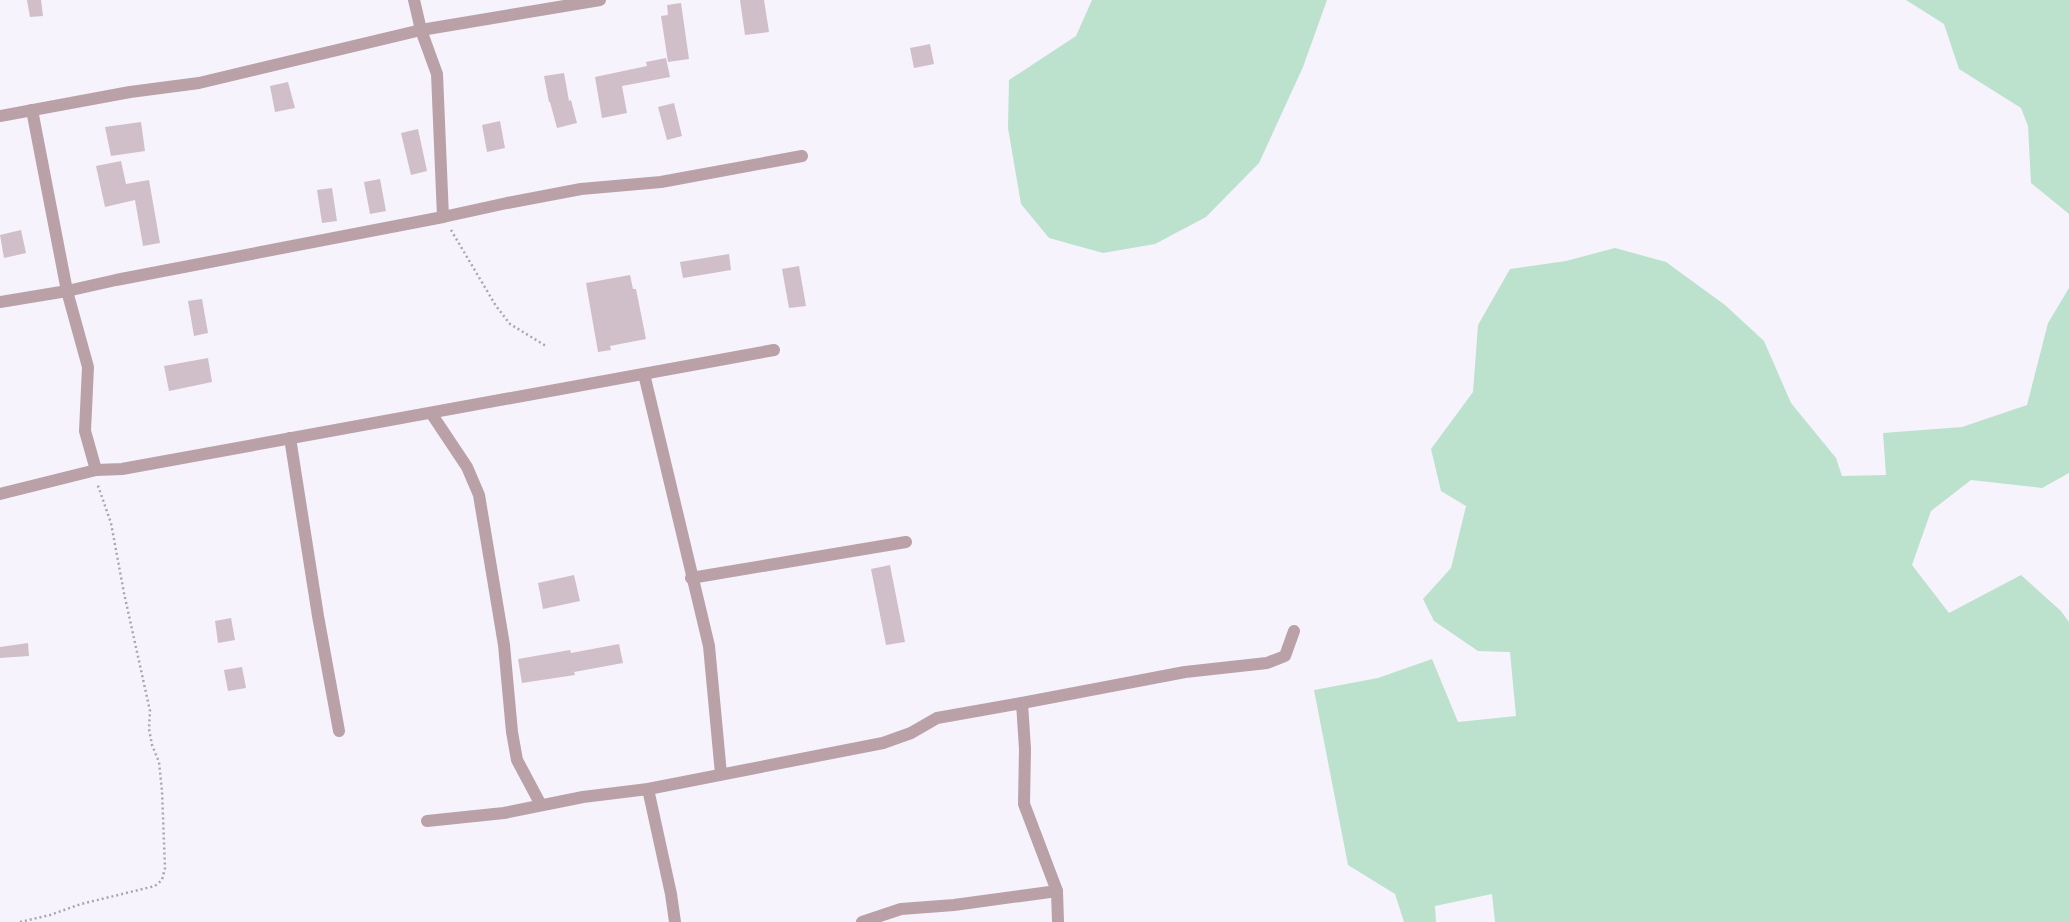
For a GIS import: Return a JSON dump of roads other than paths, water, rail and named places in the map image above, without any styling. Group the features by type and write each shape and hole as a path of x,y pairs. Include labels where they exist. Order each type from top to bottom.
{"street":[{"path":"414,0 421,30 435,65 439,90 443,217"},
{"path":"0,116 130,92 199,83 421,30 600,0"},
{"path":"32,110 68,291 88,367 85,431 96,470"},
{"path":"0,302 68,291 123,278 581,189 661,182 802,156"},
{"path":"0,494 96,470 122,469 774,350"},
{"path":"644,374 691,578 709,646 720,774"},
{"path":"431,413 467,467 479,495 504,645 512,732 517,760 541,805"},
{"path":"290,438 318,616 339,731"},
{"path":"691,578 906,542"},
{"path":"427,821 504,813 583,797 648,789 884,743 911,733 937,718 1022,704 1186,672 1267,663 1285,656 1294,631"},
{"path":"1022,704 1025,749 1024,804 1057,891 1058,922"},
{"path":"648,789 671,894 675,922"},
{"path":"862,922 901,909 954,905 1057,891"}]}
